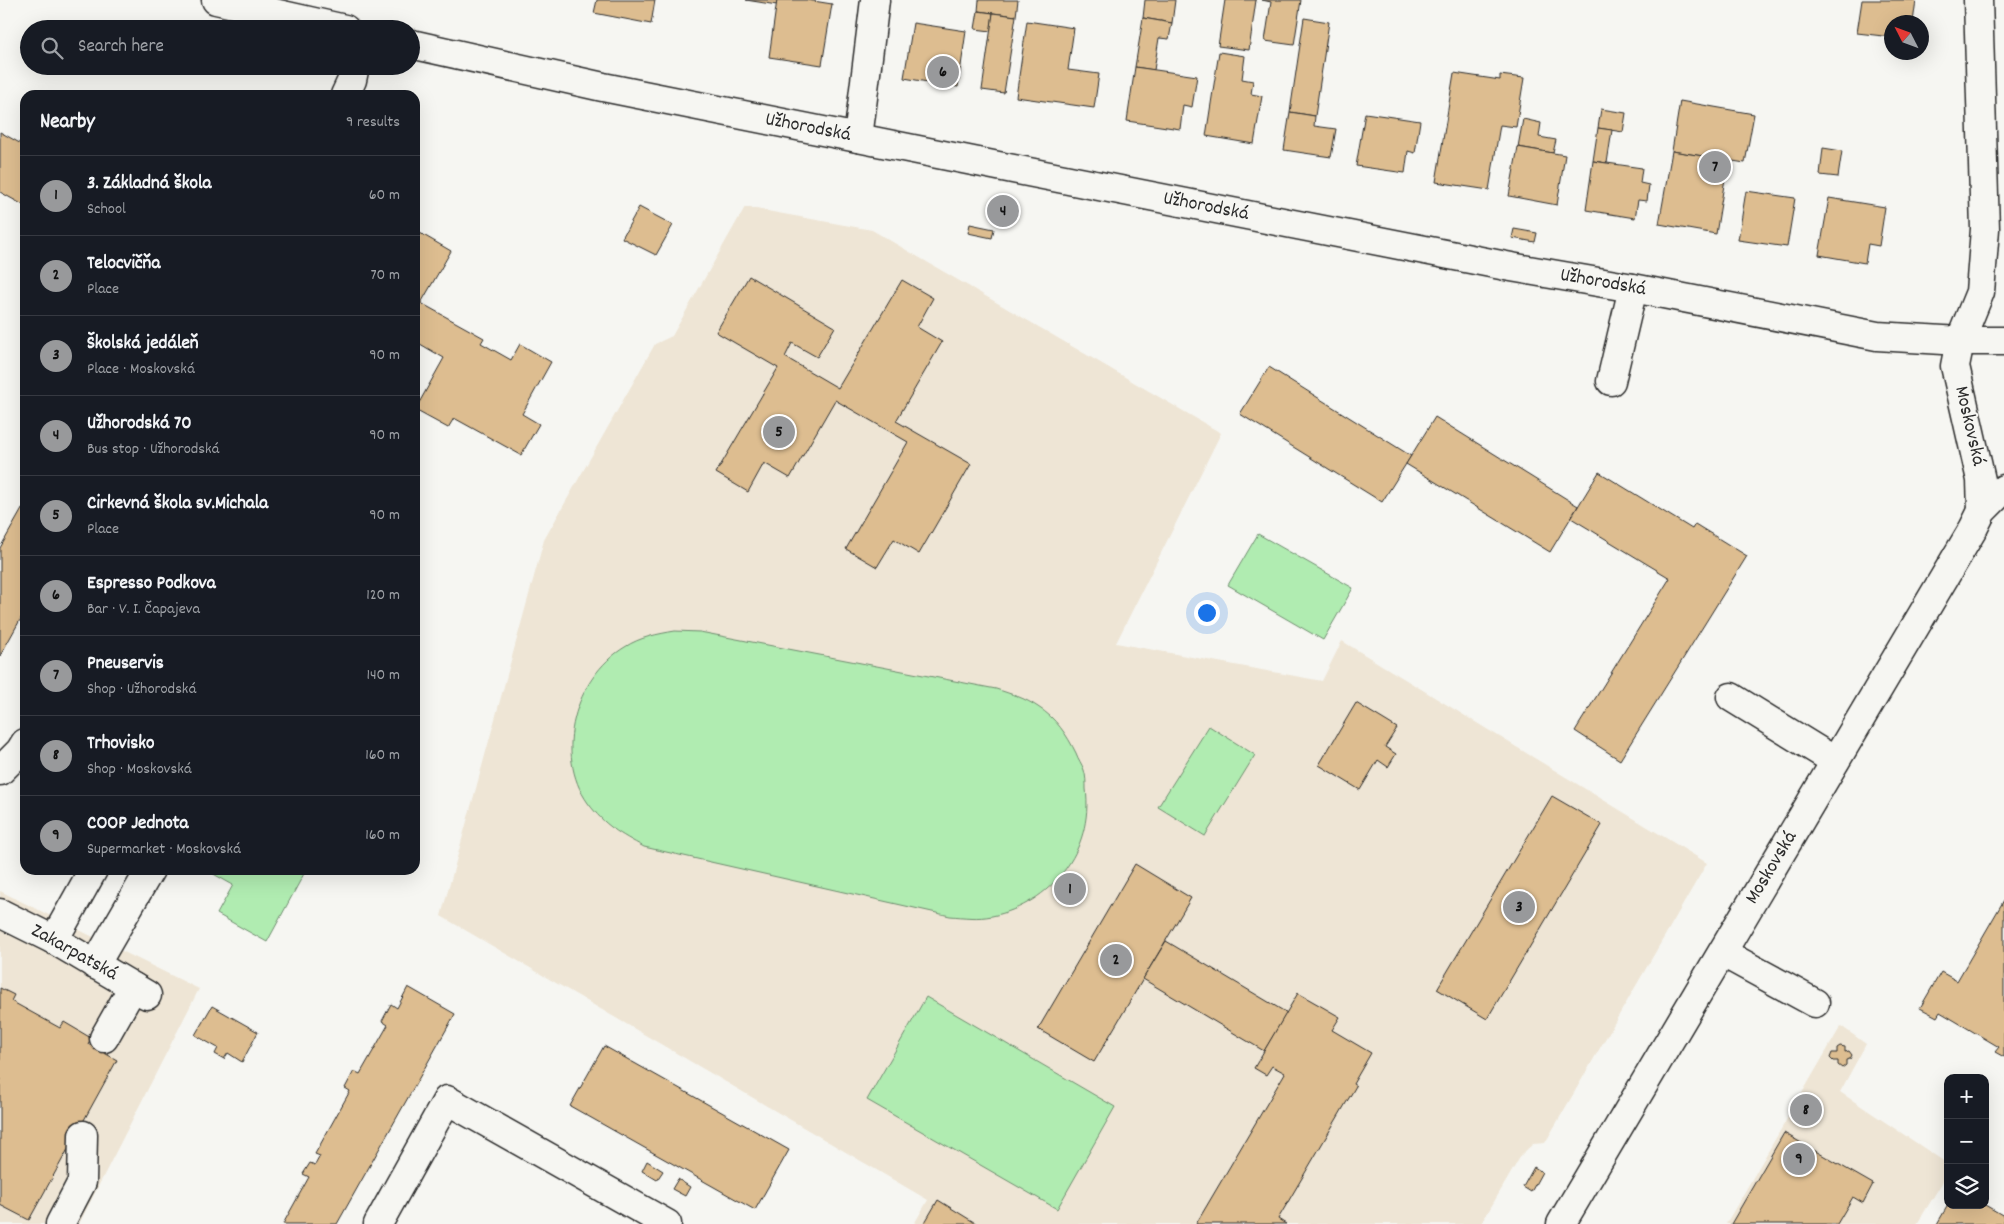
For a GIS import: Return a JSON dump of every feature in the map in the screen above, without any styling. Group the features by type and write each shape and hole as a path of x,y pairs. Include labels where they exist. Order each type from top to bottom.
{"street":[{"path":"216,0 305,20"},
{"path":"858,138 875,0"},
{"name":"Moskovská","path":"1978,0 1985,229 1980,292 1960,341 1955,366 1981,480 1982,511"},
{"name":"Užhorodská","path":"420,46 602,87 858,138 1502,265 1633,288 1877,336 1960,341 2004,341"},
{"path":"347,90 353,75"},
{"path":"1611,381 1633,288"},
{"name":"Moskovská","path":"1561,1224 1723,953 1982,511 2004,489"},
{"path":"1731,697 1836,761"},
{"path":"0,771 20,751"},
{"path":"54,940 90,875"},
{"path":"96,965 147,875"},
{"name":"Zakarpatská","path":"0,913 54,940 140,991 104,1038"},
{"path":"1723,953 1815,1003"},
{"path":"378,1224 447,1100 667,1224"},
{"path":"60,1224 82,1182 83,1135"}],"shaded area":[{"path":"745,207 872,230 1221,433 1116,643 1322,681 1342,641 1707,863 1545,1143 1533,1144 1522,1154 1481,1224 914,1224 928,1200 441,916 544,540 655,344 672,336"},
{"path":"0,891 199,989 79,1224 0,1224"},
{"path":"1841,1026 1866,1044 1840,1092 1944,1161 1944,1180 1917,1224 1726,1224"}],"green space":[{"path":"1258,534 1353,588 1323,640 1228,585"},
{"path":"675,631 700,632 996,689 1018,696 1033,704 1050,716 1065,733 1085,772 1087,811 1083,833 1075,853 1064,871 1050,887 1033,900 1013,910 992,916 971,918 950,916 644,847 613,829 588,803 577,783 572,762 571,740 575,718 582,697 593,677 608,660 625,647 643,638"},
{"path":"1209,726 1255,755 1205,836 1158,807"},
{"path":"215,875 303,875 267,942 217,914 233,885"},
{"path":"926,997 1115,1107 1057,1209 867,1100"}],"building":[{"path":"597,0 655,0 651,24 594,13"},
{"path":"746,0 777,0 777,5"},
{"path":"777,0 807,0 832,4 822,65 769,57"},
{"path":"979,0 1018,0 1016,16 978,11"},
{"path":"1145,0 1175,0 1172,23 1143,18"},
{"path":"1225,0 1256,0 1249,50 1218,46"},
{"path":"1262,0 1301,0 1294,45 1265,41 1271,2"},
{"path":"1862,0 1916,0 1914,15 1884,15 1884,36 1857,33"},
{"path":"978,11 993,13 991,31 975,29"},
{"path":"993,13 1016,16 1004,93 982,90"},
{"path":"1143,18 1172,23 1169,39 1159,38 1154,70 1135,67"},
{"path":"1304,18 1329,22 1315,116 1290,112"},
{"path":"1027,21 1074,28 1068,70 1099,74 1094,108 1016,97"},
{"path":"913,23 966,31 958,87 904,78"},
{"path":"1219,52 1245,56 1242,79 1253,81 1251,94 1262,96 1254,144 1206,136"},
{"path":"1135,67 1197,76 1192,107 1183,105 1180,129 1127,121"},
{"path":"1454,73 1500,80 1500,75 1524,78 1516,127 1500,125 1489,190 1436,182"},
{"path":"1680,101 1754,114 1745,163 1672,151"},
{"path":"1601,109 1626,113 1623,132 1598,128"},
{"path":"1290,112 1315,116 1314,126 1336,129 1331,157 1284,150"},
{"path":"1365,113 1420,121 1415,153 1408,151 1405,173 1356,166"},
{"path":"1523,119 1541,123 1539,137 1556,140 1553,153 1518,147"},
{"path":"1598,128 1612,130 1607,163 1593,161"},
{"path":"0,132 20,143 20,203 0,192"},
{"path":"1518,147 1565,155 1557,205 1509,196"},
{"path":"1823,148 1842,151 1838,177 1820,175"},
{"path":"1672,151 1728,160 1716,234 1659,224"},
{"path":"1593,161 1642,168 1640,183 1649,185 1647,201 1638,200 1635,218 1586,210"},
{"path":"1746,191 1795,198 1787,247 1738,240"},
{"path":"1829,198 1885,207 1879,246 1868,244 1865,263 1819,255"},
{"path":"639,207 673,225 656,255 622,238"},
{"path":"970,224 994,229 992,238 968,233"},
{"path":"1514,229 1537,233 1535,242 1512,238"},
{"path":"420,233 451,251 421,303 484,338 481,343 511,360 520,344 551,362 522,414 539,424 521,455 454,418 448,428 420,413 420,401 444,358 420,344"},
{"path":"749,276 835,327 817,357 792,343 785,357 838,388 902,280 933,298 917,327 942,342 896,421 971,464 919,554 894,539 877,567 846,549 908,442 835,400 790,478 764,463 748,492 716,473 778,368 716,332"},
{"path":"1269,367 1411,456 1382,502 1240,414"},
{"path":"1435,417 1578,506 1550,552 1406,464"},
{"path":"1599,472 1692,529 1695,524 1747,556 1620,760 1575,731 1670,578 1571,518"},
{"path":"20,513 20,620 0,656 0,548"},
{"path":"1356,703 1397,728 1385,747 1396,754 1388,767 1378,760 1360,790 1319,765"},
{"path":"1552,796 1602,825 1487,1019 1437,989"},
{"path":"1135,864 1191,898 1094,1062 1038,1029"},
{"path":"2004,900 2004,1057 1995,1052 1999,1047 1940,1012 1937,1017 1920,1008 1941,972 1957,981"},
{"path":"1166,941 1287,1013 1264,1051 1143,979"},
{"path":"408,987 455,1014 337,1224 283,1224 309,1177 303,1174 310,1163 315,1165 320,1156 315,1154 350,1091 345,1088 354,1071 360,1074 388,1025 382,1021 391,1004 397,1008"},
{"path":"0,988 14,995 11,1001 60,1028 64,1022 91,1038 88,1044 117,1060 29,1220 0,1205"},
{"path":"1298,993 1340,1017 1332,1030 1371,1053 1353,1084 1356,1086 1278,1219 1286,1224 1196,1224 1285,1073 1272,1066 1266,1075 1254,1068"},
{"path":"212,1006 258,1032 242,1062 228,1053 224,1059 215,1054 218,1048 195,1035"},
{"path":"604,1046 789,1150 755,1210 570,1106"},
{"path":"1840,1046 1845,1047 1845,1052 1849,1051 1852,1055 1850,1059 1846,1060 1846,1065 1842,1068 1838,1065 1838,1061 1833,1061 1830,1058 1832,1053 1837,1053 1837,1048"},
{"path":"1784,1133 1873,1184 1863,1203 1853,1197 1837,1224 1731,1224"},
{"path":"647,1161 663,1171 657,1180 642,1171"},
{"path":"1534,1167 1542,1172 1531,1192 1523,1187"},
{"path":"678,1179 690,1187 685,1196 672,1189"},
{"path":"938,1200 977,1224 924,1224"},
{"path":"1989,1207 2004,1216 2004,1224 1937,1224 1946,1209 1989,1209"}],"place":[{"name":"Espresso Podkova","path":"943,72"},
{"name":"Pneuservis","path":"1715,167"},
{"name":"Užhorodská 70","path":"1003,211"},
{"name":"Cirkevná škola sv.Michala","path":"779,432"},
{"name":"3. Základná škola","path":"1070,889"},
{"name":"Školská jedáleň","path":"1519,907"},
{"name":"Telocvičňa","path":"1116,960"},
{"name":"Trhovisko","path":"1806,1110"},
{"name":"COOP Jednota","path":"1799,1159"}]}
